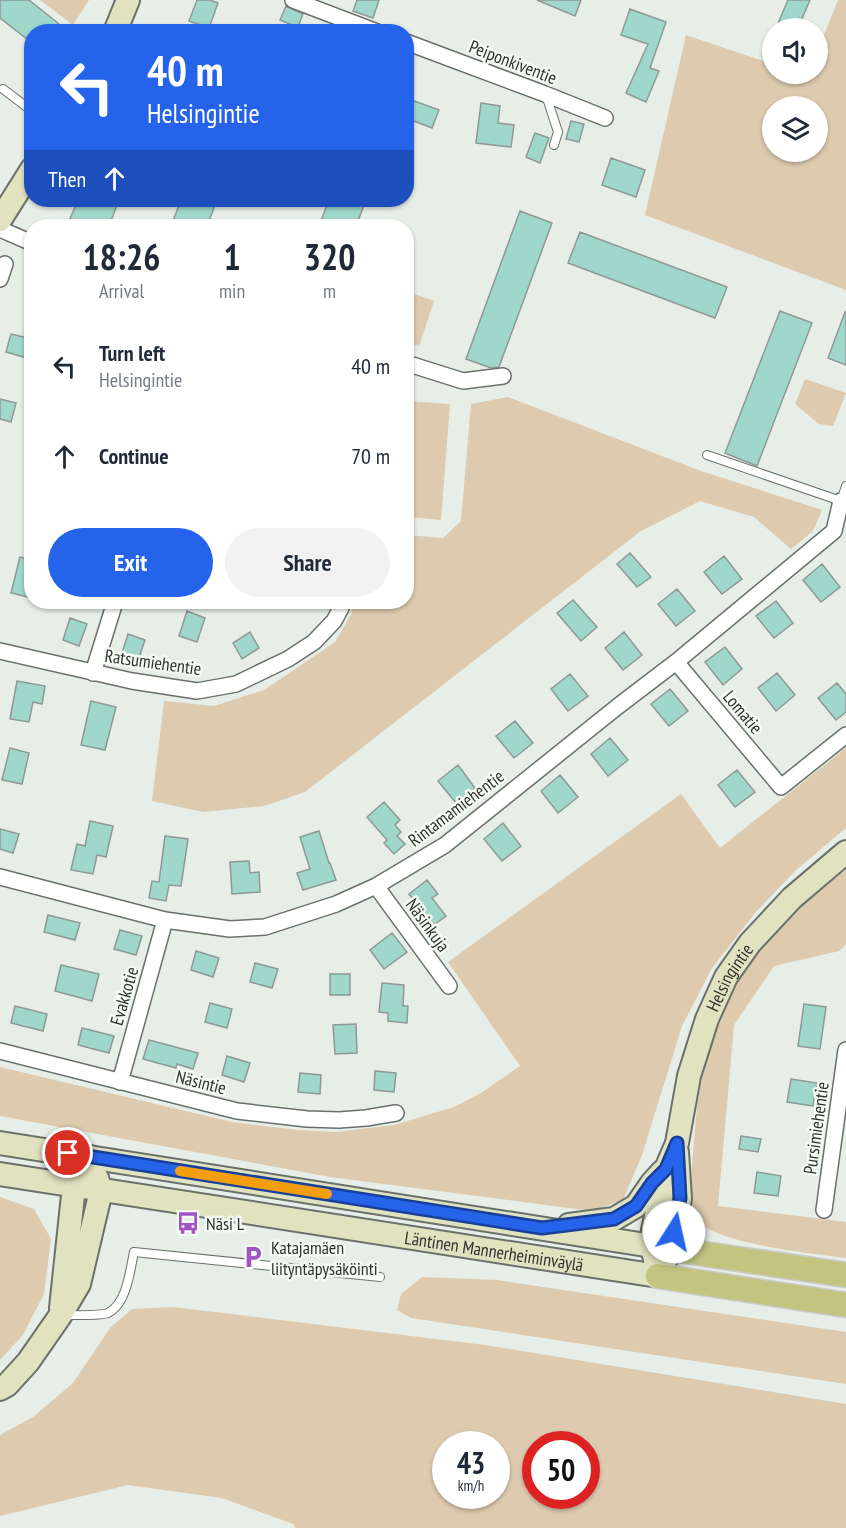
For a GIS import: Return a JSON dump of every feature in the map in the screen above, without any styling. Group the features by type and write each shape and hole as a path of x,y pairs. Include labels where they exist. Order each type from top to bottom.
{"main road":[{"path":"119,24 128,0"},
{"path":"0,220 24,182"},
{"name":"Helsingintie","path":"661,1248 653,1230 666,1169 677,1143 689,1076 707,1019 726,977 750,943 785,906 846,852"},
{"name":"Läntinen Mannerheiminväylä","path":"0,1143 661,1248 846,1275"},
{"name":"Helsingintie","path":"658,1276 661,1248 680,1198 677,1143"},
{"path":"60,1316 74,1186 90,1157"},
{"path":"0,1389 7,1385 28,1362 79,1284 101,1191 90,1157"},
{"name":"Helsingintie","path":"542,1228 614,1219 636,1206 652,1183 666,1169"},
{"name":"Läntinen Mannerheiminväylä","path":"0,1174 846,1305"}],"street":[{"path":"293,0 356,24"},
{"name":"Peiponkiventie","path":"414,45 545,94 607,124"},
{"path":"0,229 24,240"},
{"path":"414,366 463,381 503,376"},
{"name":"Rintamamiehentie","path":"0,878 165,920 230,929 265,927 336,904 376,886 445,845 676,662 834,531 844,493"},
{"path":"93,673 113,609"},
{"name":"Ratsumiehentie","path":"0,651 93,673 197,691 236,684 288,659 314,642 334,621 340,609"},
{"name":"Lomatie","path":"676,662 781,787 846,735"},
{"name":"Näsinkuja","path":"376,886 449,986"},
{"name":"Evakkotie","path":"120,1082 165,920"},
{"name":"Pursimiehentie","path":"824,1210 846,1050"},
{"name":"Näsintie","path":"0,1051 237,1111 307,1119 348,1120 396,1113"}],"lane":[{"path":"3,89 24,105"},
{"path":"545,94 558,132 554,145"},
{"path":"707,455 844,493"},
{"path":"60,1316 107,1313 119,1303 126,1288 134,1252 380,1278"}],"shaded area":[{"path":"40,0 89,0 72,24"},
{"path":"838,0 846,0 846,290 645,215 686,35 762,61 762,84 828,84 828,25"},
{"path":"414,294 434,301 419,346 414,344"},
{"path":"805,379 846,393 833,426 819,424 795,404"},
{"path":"508,397 701,471 822,510 813,531 791,549 754,517 700,501 641,531 305,792 264,806 203,812 152,801 164,701 214,706 264,690 335,642 352,609 414,609 414,536 443,538 461,521 471,404"},
{"path":"414,402 450,404 441,520 414,518"},
{"path":"846,748 846,828 795,871 756,912 712,968 682,1026 642,1155 623,1200 592,1211 330,1177 0,1116 0,1067 232,1122 298,1130 337,1132 394,1125 454,1107 481,1093 520,1066 448,962 681,794 720,848"},
{"path":"846,869 846,944 839,951 774,966 734,1025 718,1206 846,1222 846,1258 791,1251 724,1236 698,1220 692,1203 691,1183 700,1086 718,1024 728,999 758,949 794,913"},
{"path":"0,1197 34,1209 51,1239 44,1294 23,1335 0,1360"},
{"path":"422,1277 497,1280 846,1332 846,1384 411,1318 397,1310 401,1294"},
{"path":"173,1307 485,1345 846,1404 846,1528 295,1528 293,1524 222,1498 128,1485 0,1516 0,1435 33,1417 73,1383 110,1328 132,1309"}],"building":[{"path":"0,0 29,0 59,24 24,24 24,37 0,18"},
{"path":"197,0 210,0 218,3 210,24 189,21"},
{"path":"357,0 379,0 373,18 353,11"},
{"path":"537,0 581,0 575,16"},
{"path":"788,0 810,0 802,18 780,18"},
{"path":"286,6 303,14 299,24 290,24 280,20"},
{"path":"630,9 666,22 650,68 659,71 646,102 626,93 648,44 621,35"},
{"path":"414,101 439,110 432,128 414,121"},
{"path":"481,103 500,106 498,123 514,125 511,147 476,143"},
{"path":"571,121 584,124 579,142 566,139"},
{"path":"535,133 549,138 540,163 526,157"},
{"path":"611,158 645,170 636,197 602,185"},
{"path":"75,207 116,207 112,219 70,219"},
{"path":"178,207 214,207 210,219 174,219"},
{"path":"326,207 363,207 359,219 322,219"},
{"path":"520,211 552,223 499,367 491,368 466,359"},
{"path":"580,232 727,287 715,318 568,263"},
{"path":"780,311 812,323 757,466 725,453"},
{"path":"846,312 846,365 828,358"},
{"path":"11,334 24,337 24,357 6,352"},
{"path":"0,399 16,403 11,422 0,419"},
{"path":"630,553 651,577 637,587 617,564"},
{"path":"724,556 742,579 722,594 704,572"},
{"path":"20,557 24,558 24,596 11,593"},
{"path":"822,564 840,587 821,602 803,580"},
{"path":"677,589 695,611 676,626 658,604"},
{"path":"573,600 597,627 581,641 557,613"},
{"path":"776,601 793,623 774,638 756,616"},
{"path":"187,611 205,618 197,642 179,636"},
{"path":"70,618 87,624 79,646 63,640"},
{"path":"250,632 259,648 242,659 233,643"},
{"path":"624,632 642,655 623,670 605,648"},
{"path":"128,634 145,640 138,661 121,656"},
{"path":"725,647 742,669 723,685 705,662"},
{"path":"777,673 795,695 776,711 758,688"},
{"path":"570,674 588,696 568,711 551,689"},
{"path":"17,681 45,686 42,704 33,702 29,722 10,719"},
{"path":"837,683 846,694 846,712 836,720 818,698"},
{"path":"670,689 688,711 669,726 651,704"},
{"path":"91,701 116,707 105,750 81,745"},
{"path":"515,721 533,743 514,758 496,736"},
{"path":"610,738 628,760 608,776 591,754"},
{"path":"10,748 29,753 22,784 2,780"},
{"path":"458,765 475,788 456,803 438,781"},
{"path":"737,770 755,792 735,807 718,785"},
{"path":"560,775 578,797 558,813 541,791"},
{"path":"384,802 400,820 395,825 401,832 397,836 405,844 394,854 384,843 387,840 367,817"},
{"path":"90,821 113,826 106,857 97,855 93,874 71,870 77,844 85,846"},
{"path":"503,823 521,846 502,861 484,839"},
{"path":"0,829 19,834 13,853 0,849"},
{"path":"319,831 336,880 303,890 297,873 310,869 300,837"},
{"path":"165,836 188,839 181,886 169,885 166,901 149,898 152,881 159,882"},
{"path":"249,861 250,873 259,872 260,892 232,894 230,862"},
{"path":"427,880 438,894 432,898 446,916 434,925 409,894"},
{"path":"48,915 80,923 75,940 44,932"},
{"path":"120,930 142,936 136,955 114,949"},
{"path":"392,933 407,952 384,969 370,950"},
{"path":"196,951 219,958 213,977 191,970"},
{"path":"255,963 278,969 272,988 250,982"},
{"path":"61,965 99,974 92,1001 55,991"},
{"path":"330,974 350,974 350,995 330,995"},
{"path":"382,983 404,985 403,1006 408,1006 407,1023 388,1021 388,1013 379,1012"},
{"path":"210,1003 232,1009 227,1028 205,1022"},
{"path":"804,1004 826,1007 820,1049 798,1046"},
{"path":"15,1006 47,1014 43,1031 11,1023"},
{"path":"356,1024 357,1053 335,1054 333,1025"},
{"path":"82,1028 114,1036 109,1053 78,1045"},
{"path":"149,1040 198,1053 193,1069 177,1064 176,1068 143,1059"},
{"path":"227,1056 250,1063 244,1082 222,1075"},
{"path":"375,1071 396,1073 394,1092 374,1090"},
{"path":"300,1073 321,1075 320,1094 298,1092"},
{"path":"791,1079 817,1083 813,1106 787,1102"},
{"path":"741,1136 761,1139 758,1152 739,1149"},
{"path":"757,1172 781,1176 778,1196 754,1193"}],"slow traffic":[{"path":"180,1171 327,1194"}],"place":[{"name":"Näsi L","path":"188,1223"},
{"name":"Katajamäen liityntäpysäköinti","path":"253,1257"}],"route":[{"path":"68,1153 542,1228 614,1219 636,1206 652,1183 666,1169 677,1143 680,1198 674,1232"}]}
